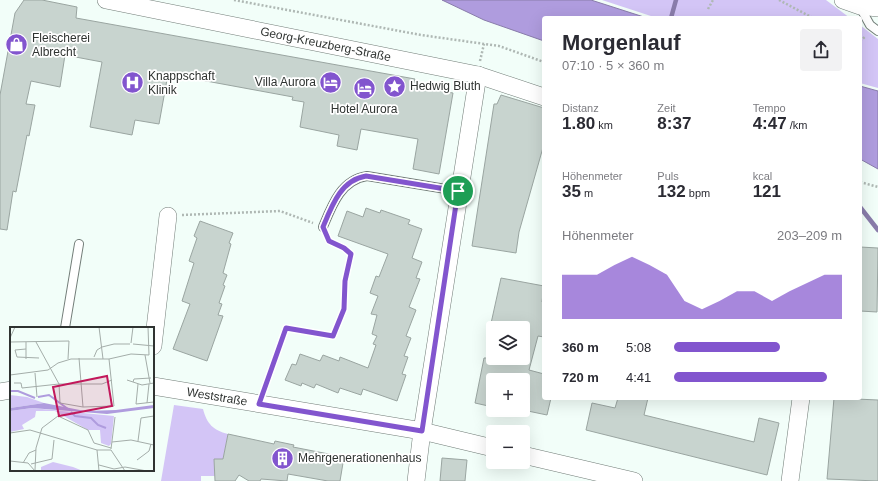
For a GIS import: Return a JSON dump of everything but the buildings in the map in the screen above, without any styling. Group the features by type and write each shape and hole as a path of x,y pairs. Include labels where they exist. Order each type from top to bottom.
{"street":[{"name":"Georg-Kreuzberg-Straße","path":"106,0 478,70 542,96"},
{"path":"843,0 872,9"},
{"path":"416,481 422,431 458,191 478,70"},
{"path":"154,337 168,216"},
{"name":"Weststraße","path":"154,386 422,431 486,446"},
{"path":"0,392 10,390"},
{"path":"790,481 801,400"},
{"path":"530,457 634,481"}],"lane":[{"path":"872,9 870,25 878,31"},
{"path":"323,227 336,196 355,178 366,176 458,191"},
{"path":"65,327 79,244"}],"path":[{"path":"234,0 421,35 498,46 542,61"},
{"path":"708,9 712,0"},
{"path":"779,0 809,16"},
{"path":"478,70 484,44"},
{"path":"862,183 878,187"},
{"path":"168,216 280,211 323,227 329,241 344,248 351,254 345,281 344,309 333,336 286,328 259,404"}],"shaded area":[{"path":"442,0 591,0 641,16 542,16 542,40 484,20"},
{"path":"602,0 826,0 847,16 651,16"},
{"path":"862,27 878,39 878,88 862,84"},
{"path":"862,87 878,91 878,169 862,160"},
{"path":"174,405 203,409 206,419 211,426 218,431 228,434 223,459 214,459 215,476 201,476 201,481 161,481"}],"waterway":[{"path":"672,16 676,0"},
{"path":"862,210 878,230"}],"place":[{"name":"Fleischerei Albrecht","path":"16,45"},
{"name":"Villa Aurora","path":"331,82"},
{"name":"Knappschaft Klinik","path":"132,83"},
{"name":"Hedwig Bluth","path":"395,86"},
{"name":"Hotel Aurora","path":"364,88"},
{"name":"Mehrgenerationenhaus","path":"283,458"}],"route":[{"path":"366,176 458,191 422,431 259,404 286,328 333,336 344,309 345,281 351,254 344,248 329,241 323,227 336,196 355,178 366,176"}]}
